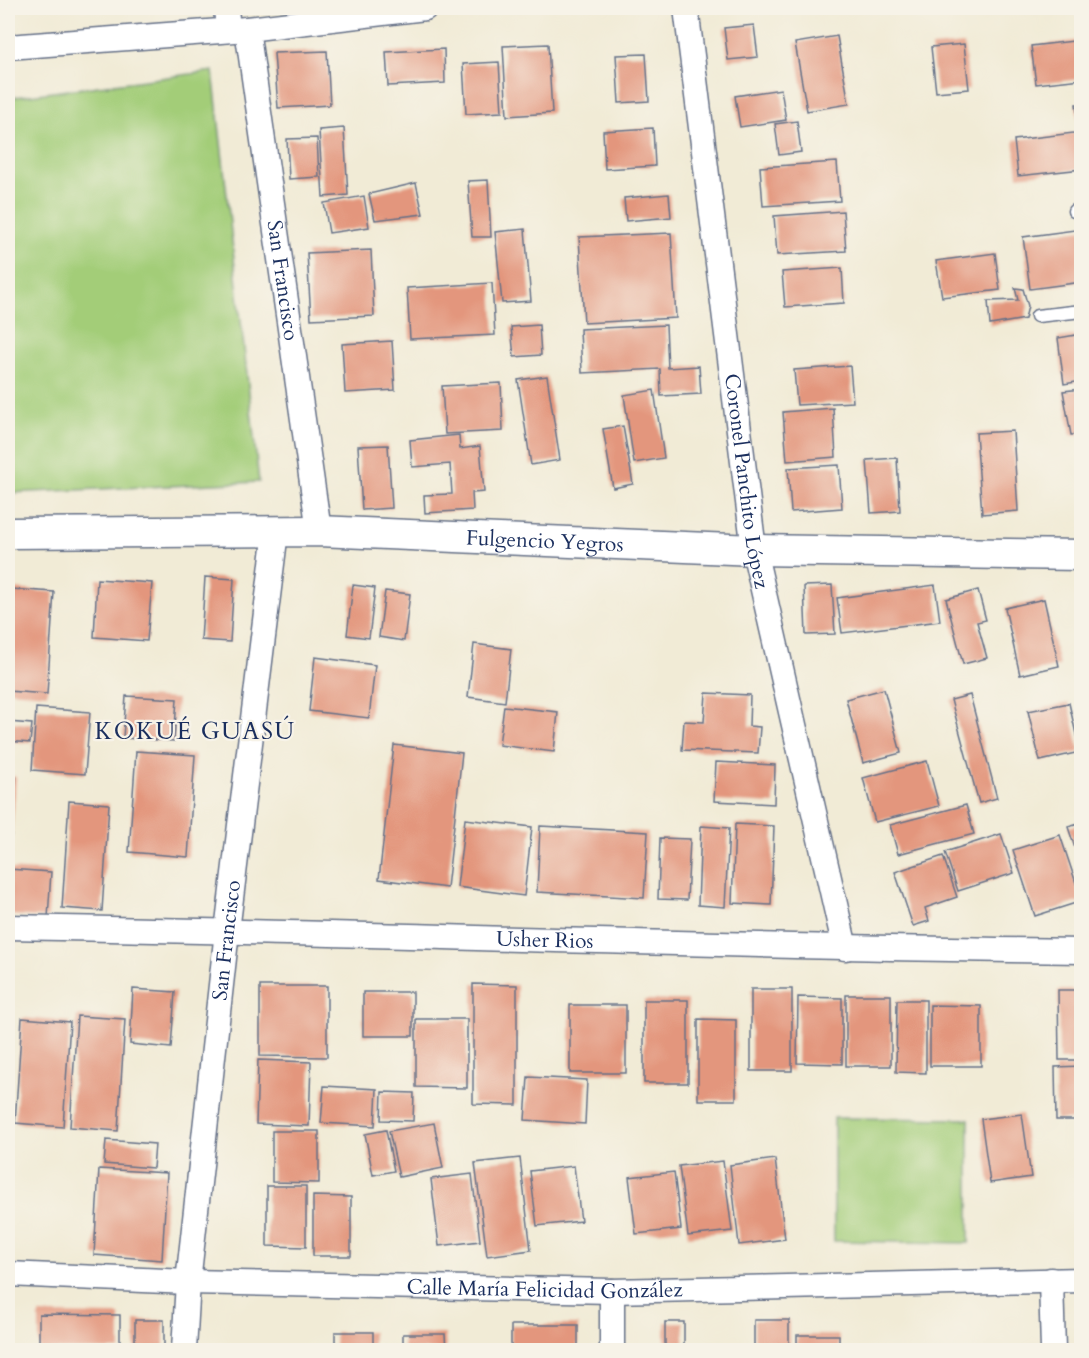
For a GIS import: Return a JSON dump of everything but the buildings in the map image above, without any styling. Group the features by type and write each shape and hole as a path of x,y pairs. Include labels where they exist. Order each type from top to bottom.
{"street":[{"path":"8,47 234,22 425,8"},
{"name":"Coronel Panchito López","path":"686,8 754,550 845,948"},
{"name":"San Francisco","path":"234,22 319,531"},
{"name":"San Francisco","path":"184,1350 188,1282 227,931 276,531"},
{"name":"Fulgencio Yegros","path":"8,533 319,531 754,550 1082,555"},
{"name":"Usher Rios","path":"8,927 845,948 1082,951"},
{"name":"Calle María Felicidad González","path":"8,1274 188,1282 612,1291 1082,1280"},
{"path":"1051,1280 1053,1350"},
{"path":"612,1291 612,1350"}],"lane":[{"path":"1037,316 1082,311"}],"green space":[{"path":"213,71 259,482 8,493 8,98"},
{"path":"834,1118 969,1119 969,1243 834,1241"}],"district":[{"name":"KOKUÉ GUASÚ","path":"195,731"}]}
